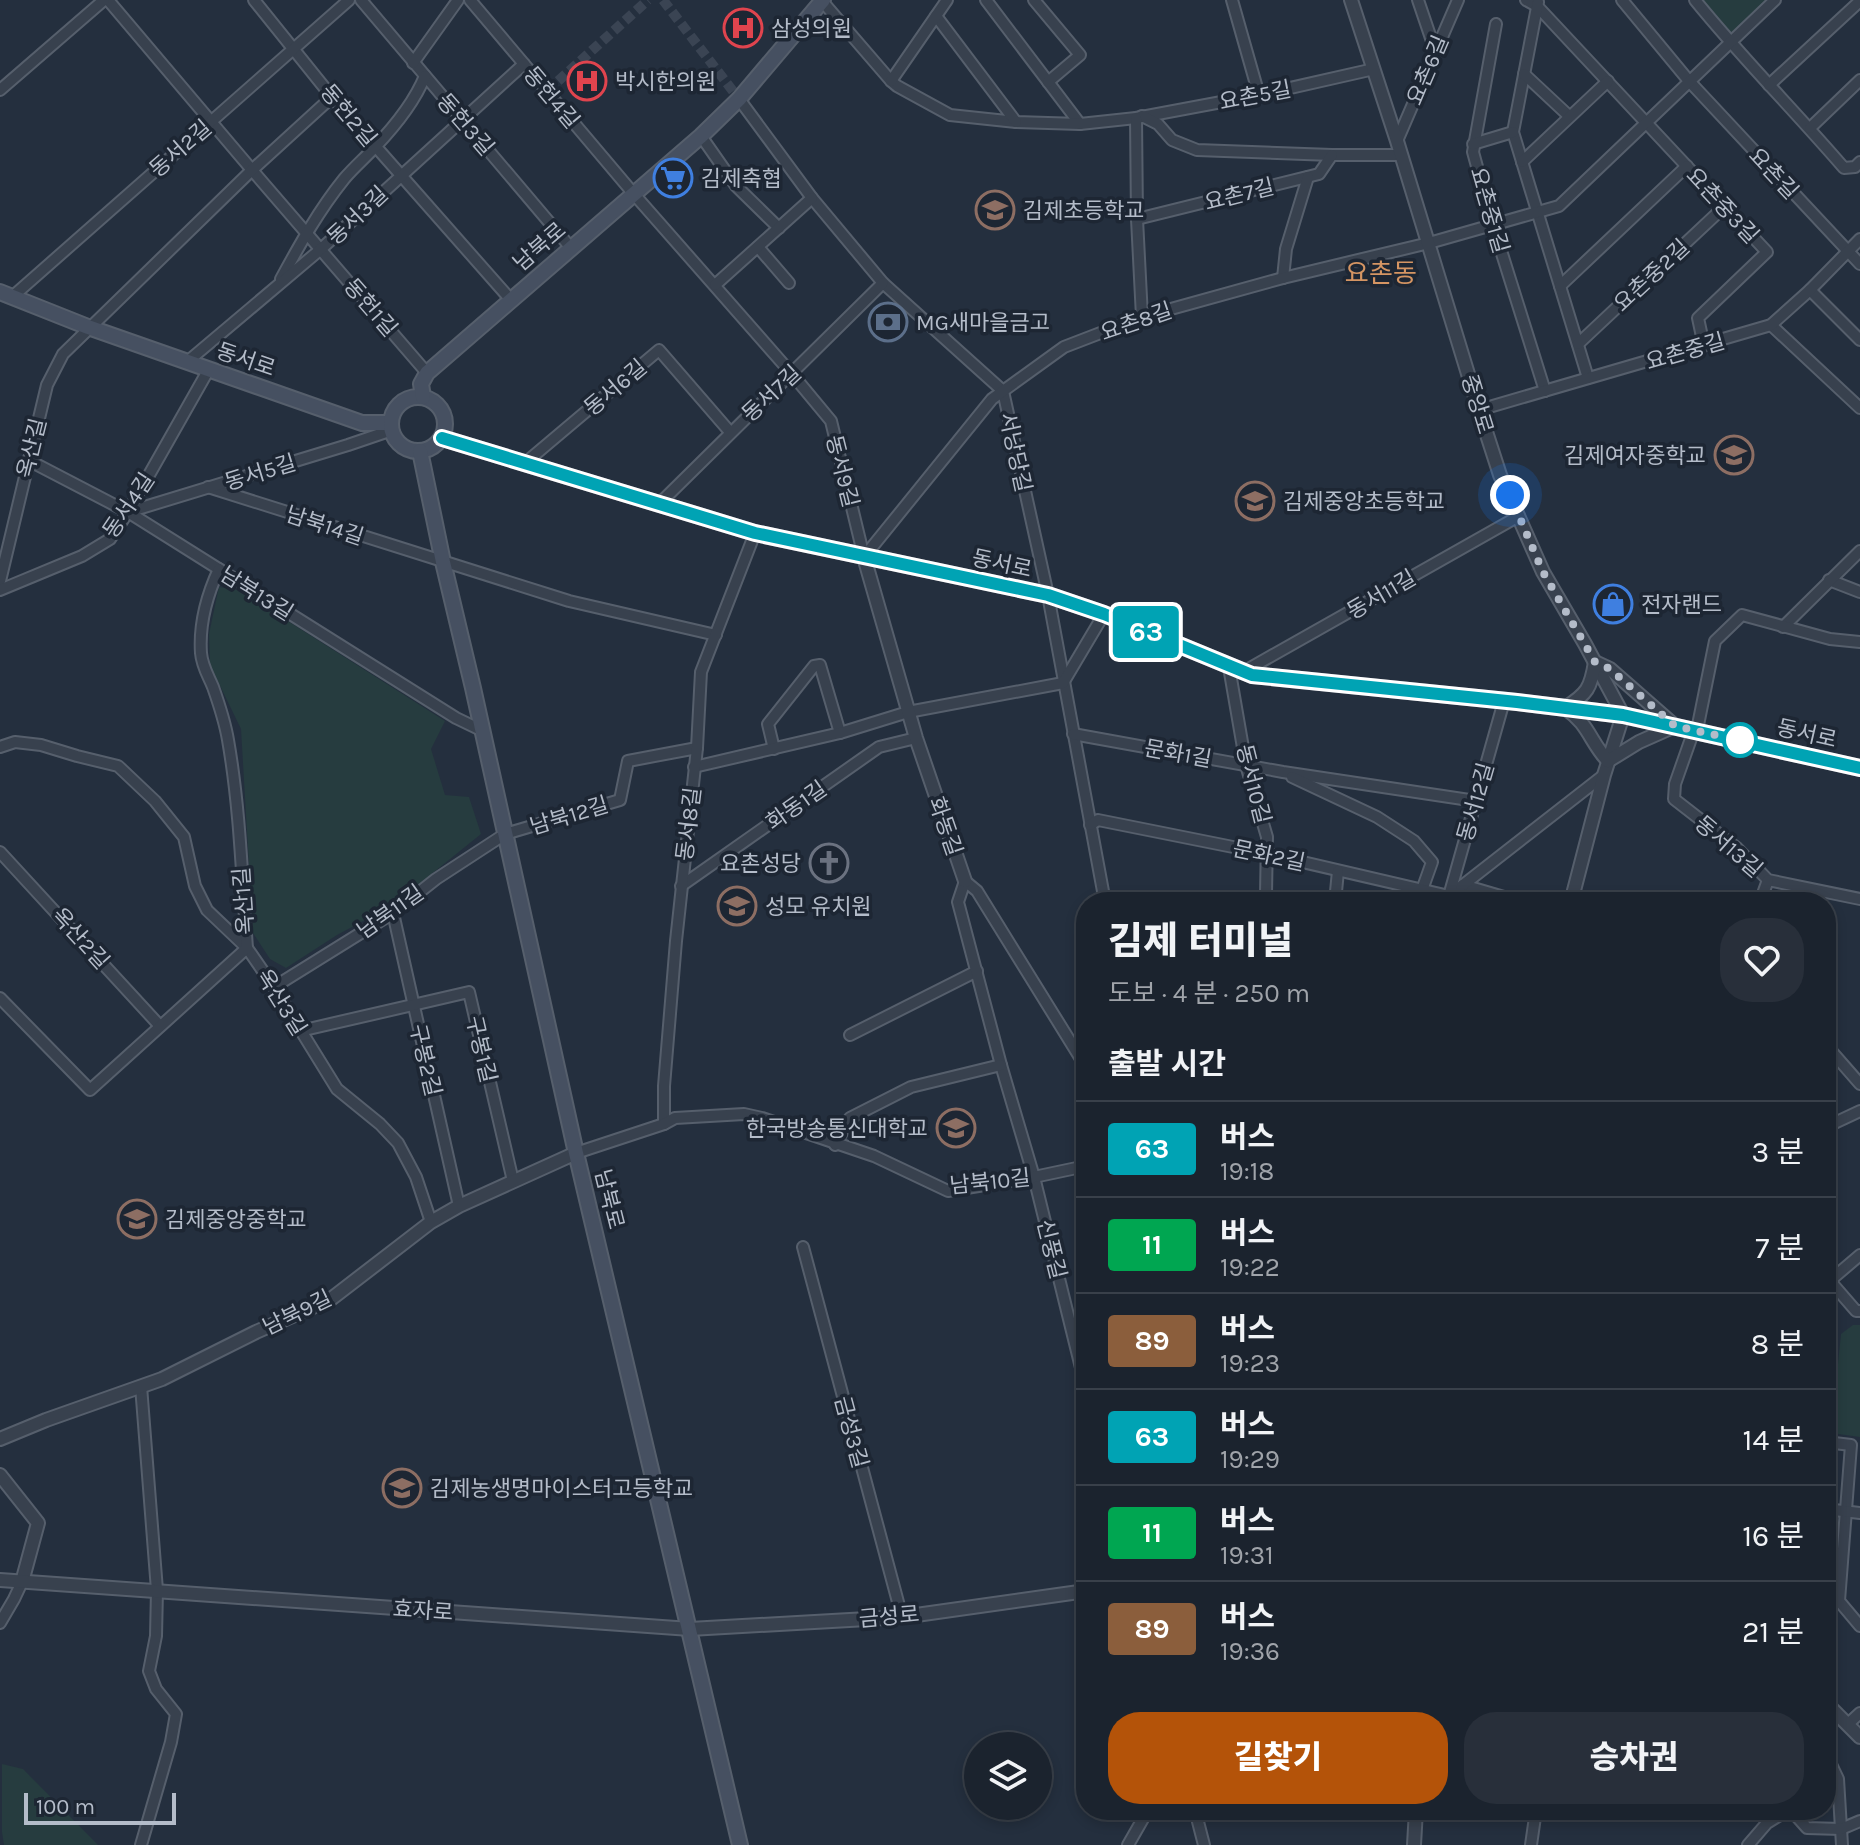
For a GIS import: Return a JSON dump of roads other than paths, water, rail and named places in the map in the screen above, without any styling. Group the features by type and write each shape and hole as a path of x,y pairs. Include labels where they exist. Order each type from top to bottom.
{"main road":[{"name":"남북로","path":"427,373 701,136 739,99 816,3"},
{"name":"동서로","path":"6,294 88,327 362,423 391,426"},
{"path":"423,397 421,384 427,373"},
{"path":"423,397 443,413 445,425 442,438 433,447 420,451 408,449 397,442 391,426 395,411 404,401 423,397"},
{"name":"동서로","path":"442,438 755,533 1048,595 1104,614 1252,675 1623,715 1860,768"},
{"name":"남북로","path":"420,451 576,1153 740,1845"}],"street":[{"path":"0,90 106,0"},
{"name":"동헌1길","path":"106,0 427,373"},
{"name":"동헌2길","path":"254,0 332,97 511,300"},
{"name":"동서2길","path":"6,294 349,0"},
{"name":"동헌3길","path":"361,0 571,248"},
{"path":"413,63 458,0"},
{"name":"동헌4길","path":"470,0 633,193"},
{"path":"891,81 947,0"},
{"path":"986,0 1080,124"},
{"path":"1034,0 1080,55 1048,82"},
{"path":"1232,0 1259,95"},
{"name":"중앙로","path":"1351,0 1500,475 1543,572 1623,715"},
{"path":"1418,0 1436,53"},
{"name":"요촌6길","path":"1397,141 1458,0"},
{"name":"요촌중3길","path":"1526,0 1538,3 1767,252 1698,318 1704,346"},
{"name":"요촌길","path":"1622,0 1689,81 1860,264"},
{"path":"1695,0 1844,168 1855,167 1860,162"},
{"path":"1429,243 1559,206 1775,0"},
{"path":"1769,85 1860,1"},
{"name":"요촌5길","path":"816,3 891,81 950,115 1016,122 1080,124 1139,117 1259,95 1374,69"},
{"path":"1538,3 1513,132 1588,378"},
{"path":"936,16 1016,122"},
{"name":"요촌중1길","path":"1496,24 1473,152 1545,391"},
{"name":"동서3길","path":"187,362 321,249 524,64"},
{"path":"1524,74 1569,116"},
{"path":"278,284 307,232 347,176 376,147 416,97 425,76"},
{"path":"1810,128 1860,80"},
{"path":"1522,162 1608,81"},
{"path":"88,327 332,97"},
{"name":"서낭당길","path":"739,99 812,198 883,283 1003,391 1048,595 1103,892"},
{"path":"1139,117 1137,219 1142,317"},
{"name":"요촌7길","path":"1139,117 1158,124 1172,140 1197,150 1401,155"},
{"path":"1473,144 1513,132"},
{"path":"701,136 736,186 779,228"},
{"name":"요촌7길","path":"1137,219 1319,174 1332,155"},
{"path":"1560,286 1687,166"},
{"path":"1283,278 1286,249 1308,177"},
{"name":"동서9길","path":"633,193 831,421 864,557"},
{"path":"715,285 812,198"},
{"name":"요촌중2길","path":"1578,344 1725,206"},
{"name":"요촌중길","path":"1479,410 1771,325 1860,239"},
{"name":"요촌8길","path":"1003,391 1064,347 1142,317 1283,278 1429,243"},
{"path":"758,247 789,283"},
{"name":"동서7길","path":"660,503 883,283"},
{"path":"1810,290 1860,340"},
{"path":"1771,325 1860,408"},
{"name":"옥산길","path":"0,581 47,385 63,354 88,327"},
{"name":"동서6길","path":"525,463 659,350 730,432"},
{"name":"동서4길","path":"0,590 82,556 110,539 209,369"},
{"path":"864,557 992,399 1003,391"},
{"name":"동서5길","path":"128,512 348,445 391,426"},
{"name":"남북13길","path":"28,460 128,512 456,718 483,731"},
{"name":"남북14길","path":"208,487 443,562"},
{"name":"동서11길","path":"1236,670 1519,516"},
{"name":"동서8길","path":"664,1124 664,1086 681,886 697,748 701,672 755,533"},
{"path":"1783,627 1860,551"},
{"name":"화동길","path":"864,557 916,738 965,881 977,891 1076,1051"},
{"path":"443,562 569,601 716,635"},
{"name":"옥산1길","path":"0,998 90,1090 247,948 228,738 200,650 208,594 219,569"},
{"path":"1829,580 1860,592"},
{"path":"694,767 840,733 908,712 1063,683 1104,614"},
{"path":"1695,730 1715,641 1742,615 1830,639 1860,642"},
{"path":"1454,892 1639,742 1675,726 1610,669 1595,662 1592,682 1565,708 1579,718 1606,768"},
{"path":"774,749 768,724 814,666 820,665 840,733"},
{"name":"동서10길","path":"1236,670 1246,765 1267,837 1266,892"},
{"name":"동서12길","path":"1448,892 1504,701"},
{"path":"1574,892 1623,715"},
{"name":"동서13길","path":"1695,730 1675,784 1674,799 1737,848 1768,880 1826,892"},
{"name":"문화1길","path":"1073,734 1283,772 1476,801"},
{"name":"화동1길","path":"681,886 879,747 916,738"},
{"name":"옥산3길","path":"0,747 15,742 41,745 118,766 155,801 184,837 195,886 207,910 247,948 337,1089 398,1143 416,1177 431,1222"},
{"name":"남북12길","path":"505,834 620,800 628,761 697,748"},
{"name":"문화1길","path":"1283,772 1377,817 1414,841 1432,862 1422,890"},
{"name":"문화2길","path":"1090,825 1098,820 1268,854 1427,892"},
{"name":"남북11길","path":"274,987 393,913 436,879 505,834"},
{"name":"옥산2길","path":"0,852 160,1026"},
{"path":"1336,892 1338,871"},
{"path":"1764,892 1768,880"},
{"name":"신풍길","path":"965,881 958,902 1034,1177 1076,1347"},
{"path":"1463,885 1487,892"},
{"name":"동서13길","path":"1836,894 1860,899"},
{"name":"구봉2길","path":"393,913 459,1206"},
{"path":"850,1035 977,971"},
{"name":"구봉1길","path":"300,1031 469,992 513,1181"},
{"path":"1836,1056 1860,1084"},
{"path":"835,1145 850,1118 911,1087 1001,1065"},
{"path":"1836,1122 1860,1111"},
{"name":"남북10길","path":"576,1153 675,1118 744,1114 874,1156 948,1191 1076,1168"},
{"name":"남북9길","path":"0,1439 162,1379 331,1299 431,1222 459,1206 576,1153"},
{"name":"금성3길","path":"803,1247 902,1617"},
{"path":"1836,1275 1860,1255"},
{"path":"1836,1290 1856,1311 1860,1311"},
{"path":"141,1386 157,1590 156,1636 149,1671 156,1689 176,1714 141,1845"},
{"path":"1836,1443 1851,1445 1839,1601 1860,1626"},
{"path":"0,1475 38,1523 22,1582 0,1623"},
{"path":"1836,1510 1860,1513"},
{"name":"효자로","path":"0,1580 690,1629"},
{"name":"금성로","path":"690,1629 902,1617 1076,1592"},
{"path":"1836,1713 1860,1737"},
{"path":"1848,1724 1860,1713"},
{"path":"1836,1775 1842,1845"},
{"path":"1128,1845 1142,1820"},
{"path":"1198,1820 1204,1845"},
{"path":"1414,1845 1415,1820"},
{"path":"1531,1845 1535,1820"},
{"path":"1748,1845 1772,1820"},
{"path":"1799,1820 1807,1828 1841,1829 1860,1821"}],"tunnel":[{"path":"547,91 648,0"},
{"path":"663,0 739,99"}],"place":[{"name":"삼성의원","path":"743,28"},
{"name":"박시한의원","path":"587,81"},
{"name":"김제축협","path":"673,178"},
{"name":"김제초등학교","path":"995,210"},
{"name":"MG새마을금고","path":"888,322"},
{"name":"김제여자중학교","path":"1734,455"},
{"name":"김제중앙초등학교","path":"1255,501"},
{"name":"전자랜드","path":"1613,604"},
{"name":"요촌성당","path":"829,863"},
{"name":"성모 유치원","path":"737,906"},
{"name":"한국방송통신대학교","path":"956,1128"},
{"name":"김제중앙중학교","path":"137,1219"},
{"name":"김제농생명마이스터고등학교","path":"402,1488"}],"district":[{"name":"요촌동","path":"1381,273"}]}
